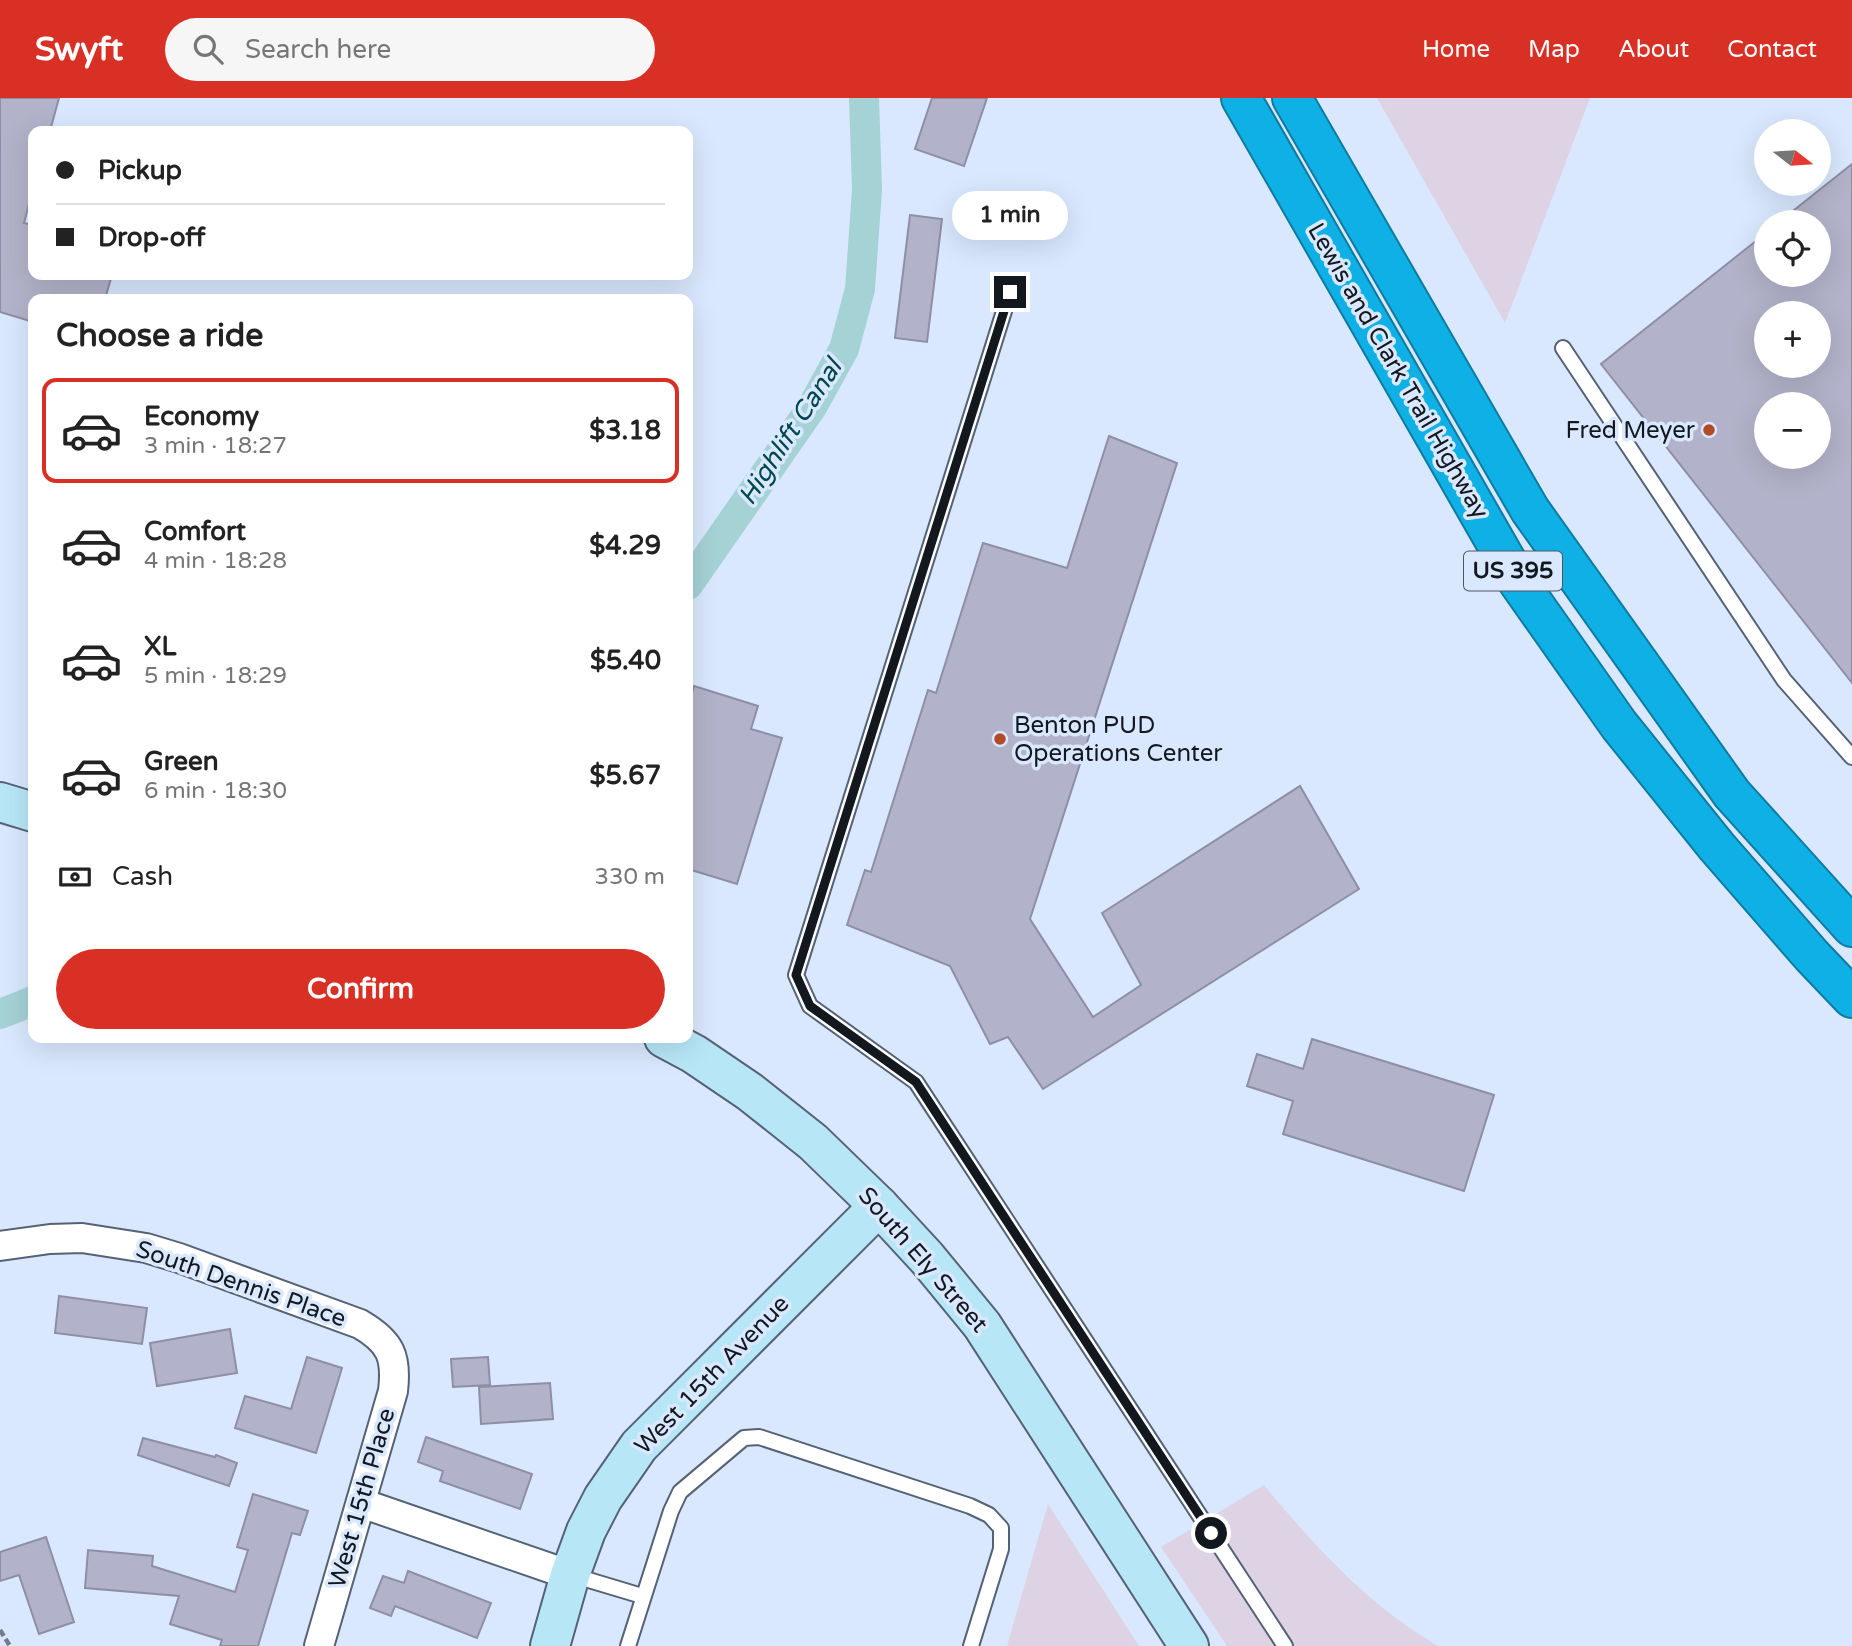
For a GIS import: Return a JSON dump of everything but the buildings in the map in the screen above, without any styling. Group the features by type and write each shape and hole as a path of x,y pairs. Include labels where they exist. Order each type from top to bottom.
{"highway":[{"name":"Lewis and Clark Trail Highway","path":"1241,98 1519,583 1619,725 1709,837 1852,998"},
{"name":"Lewis and Clark Trail Highway","path":"1292,98 1530,510 1732,794 1852,927"}],"street":[{"path":"0,802 28,810"},
{"name":"South Ely Street","path":"673,1043 750,1092 813,1142 928,1258 982,1325 1189,1646"},
{"name":"West 15th Avenue","path":"550,1646 570,1575 586,1531 603,1498 639,1446 879,1206"},
{"name":"South Dennis Place","path":"0,1246 50,1239 82,1238 146,1248 360,1324 377,1334 389,1349"},
{"name":"West 15th Place","path":"319,1646 393,1391 394,1363 389,1349"},
{"path":"361,1503 570,1575"}],"lane":[{"path":"1010,292 796,975 810,1006 916,1082 1285,1646"},
{"path":"1563,348 1784,680 1852,757"},
{"path":"628,1646 642,1596 680,1492 744,1438 759,1437 970,1506 989,1515 1002,1528 1001,1549 971,1646"},
{"path":"570,1575 642,1596"}],"path":[{"path":"0,1630 10,1646"}],"shaded area":[{"path":"1377,98 1590,98 1505,323"},
{"path":"1264,1485 1323,1553 1365,1593 1438,1646 1227,1646 1161,1547"},
{"path":"1048,1504 1139,1646 1007,1646"}],"waterway":[{"name":"Highlift Canal","path":"693,578 812,407 844,349 860,289 867,190 864,98"},
{"name":"Highlift Canal","path":"0,1014 28,1003"}],"place":[{"name":"Fred Meyer","path":"1709,430"},
{"name":"Benton PUD Operations Center","path":"1000,739"}],"route":[{"path":"1010,292 796,975 810,1006 916,1082 1211,1533"}]}
